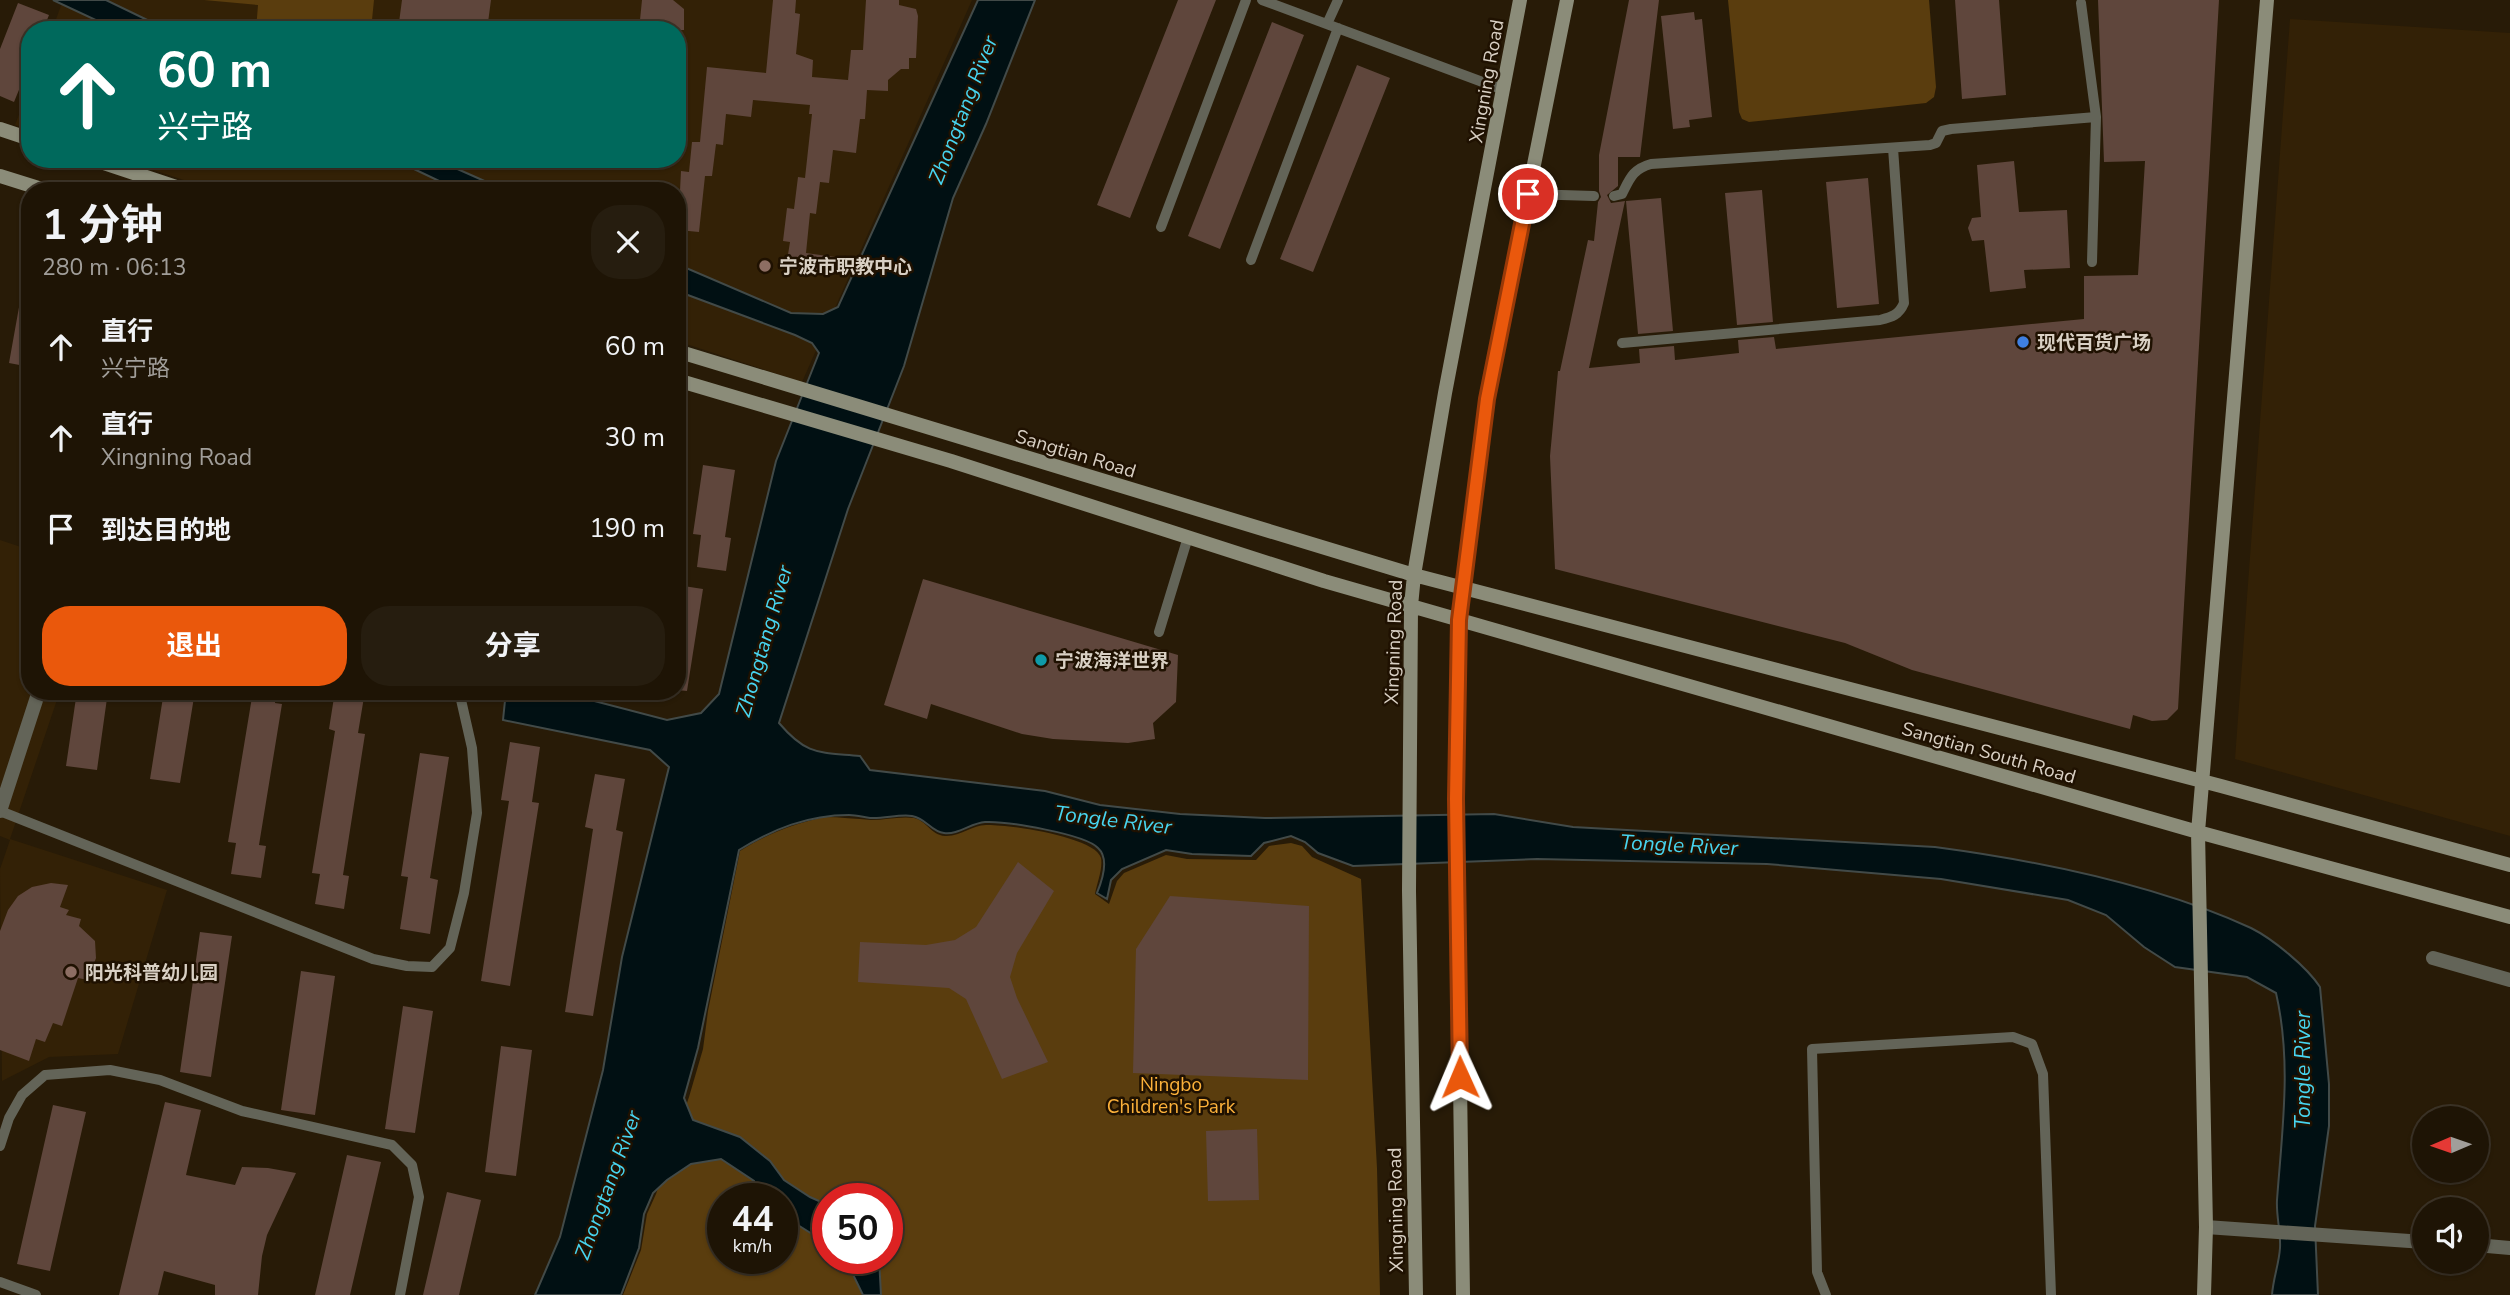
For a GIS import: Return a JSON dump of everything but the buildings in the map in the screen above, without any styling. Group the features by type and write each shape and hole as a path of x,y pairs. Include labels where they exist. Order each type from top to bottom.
{"main road":[{"name":"Xingning Road","path":"1416,1295 1409,891 1413,576 1520,0"},
{"path":"1463,1295 1456,799 1459,620 1487,399 1567,0"},
{"path":"2204,1295 2206,1227 2198,832 2267,0"},
{"path":"0,129 21,136"},
{"path":"119,168 161,182"},
{"path":"0,177 21,183"},
{"name":"Sangtian Road","path":"686,355 1338,554 1463,589"},
{"path":"686,383 951,461 1459,620"},
{"name":"Sangtian South Road","path":"1463,589 2202,781 2510,865"},
{"name":"Sangtian South Road","path":"1459,620 2198,832 2510,917"}],"street":[{"path":"0,811 35,700"},
{"path":"2433,958 2510,980"},
{"path":"2206,1227 2412,1241"},
{"path":"2489,1246 2510,1248"}],"lane":[{"path":"1161,227 1246,0"},
{"path":"1262,0 1504,90"},
{"path":"1327,24 1338,0"},
{"path":"2081,3 2096,117 2092,262"},
{"path":"1251,260 1338,29"},
{"path":"1614,196 1622,194 1632,172 1651,164 1930,145 1936,143 1942,131 1951,129 2096,117"},
{"path":"1622,344 1880,320 1900,312 1904,303 1893,148"},
{"path":"1528,194 1594,195"},
{"path":"1160,632 1188,537"},
{"path":"0,811 373,959 432,967 450,948 464,893 477,813 472,748 461,700"},
{"path":"1826,1295 1817,1272 1812,1049 2013,1037 2032,1044 2043,1074 2052,1295"},
{"path":"0,1146 9,1118 22,1096 45,1075 110,1070 160,1080 242,1111 392,1145 412,1165 419,1197 400,1295"},
{"path":"0,1282 36,1295"}],"shaded area":[{"name":"宁波市职教中心","path":"63,0 972,0 802,382 686,344 686,182 190,182 147,168 686,168 686,21 55,21"},
{"path":"2290,19 2510,33 2510,836 2235,759"},
{"path":"21,109 21,127 15,125"},
{"name":"阳光科普幼儿园","path":"0,540 21,547 21,700 57,700 10,839 167,890 118,1054 49,1057 2,1081 0,869 10,840 0,836"}],"green space":[{"path":"204,0 374,0 372,21 257,21 258,5"},
{"path":"1728,0 1929,0 1936,87 1934,97 1926,103 1749,122 1742,119 1739,112"},
{"name":"Ningbo Children's Park","path":"824,817 871,820 914,818 945,836 986,825 1049,833 1084,844 1101,858 1101,871 1095,894 1109,904 1117,881 1124,873 1166,855 1187,859 1256,860 1269,846 1291,843 1302,846 1312,857 1361,879 1377,1168 1380,1295 623,1295 641,1250 647,1214 689,1097 703,1049 740,851 791,826"}],"water":[{"path":"53,0 106,0 149,21 98,21"},
{"path":"978,0 1035,0 986,124 953,198 904,366 848,509 779,723 789,734 806,747 815,750 860,756 870,770 1045,791 1100,805 1180,814 1265,818 1494,814 1573,827 1935,847 2015,859 2096,876 2214,912 2269,939 2298,962 2320,987 2329,1084 2329,1126 2315,1226 2318,1295 2272,1295 2280,1248 2277,1200 2285,1071 2276,993 2247,977 2175,967 2144,947 2106,915 2068,900 1941,879 1767,864 1537,859 1353,866 1318,853 1305,842 1291,836 1264,843 1251,856 1192,854 1166,850 1122,869 1111,880 1107,899 1097,893 1104,870 1102,853 1090,843 1078,838 1044,829 995,822 980,823 944,833 912,816 875,818 849,815 819,818 791,825 739,850 698,1048 684,1098 693,1120 740,1137 770,1161 789,1183 755,1183 721,1159 691,1164 653,1193 644,1214 639,1248 621,1295 535,1295 560,1237 603,1070 622,957 669,767 650,750 503,720 505,700 590,700 667,720 701,713 719,694 776,461 819,353 812,343 795,335 686,294 686,268 791,313 823,314 838,307"},
{"path":"412,168 455,168 487,182 441,182"},
{"path":"798,1189 812,1198 812,1234 798,1225"},
{"path":"853,1274 880,1274 881,1295 863,1295"}],"place":[{"name":"宁波市职教中心","path":"765,266"},
{"name":"现代百货广场","path":"2023,342"},
{"name":"宁波海洋世界","path":"1041,660"},
{"name":"阳光科普幼儿园","path":"71,972"}],"route":[{"path":"1460,1077 1456,799 1459,620 1487,399 1528,194"}],"water label":[{"name":"Zhongtang River","path":"963,110"},
{"name":"Zhongtang River","path":"764,641"},
{"name":"Tongle River","path":"1113,820"},
{"name":"Tongle River","path":"1679,845"},
{"name":"Tongle River","path":"2303,1070"},
{"name":"Zhongtang River","path":"608,1185"}]}
